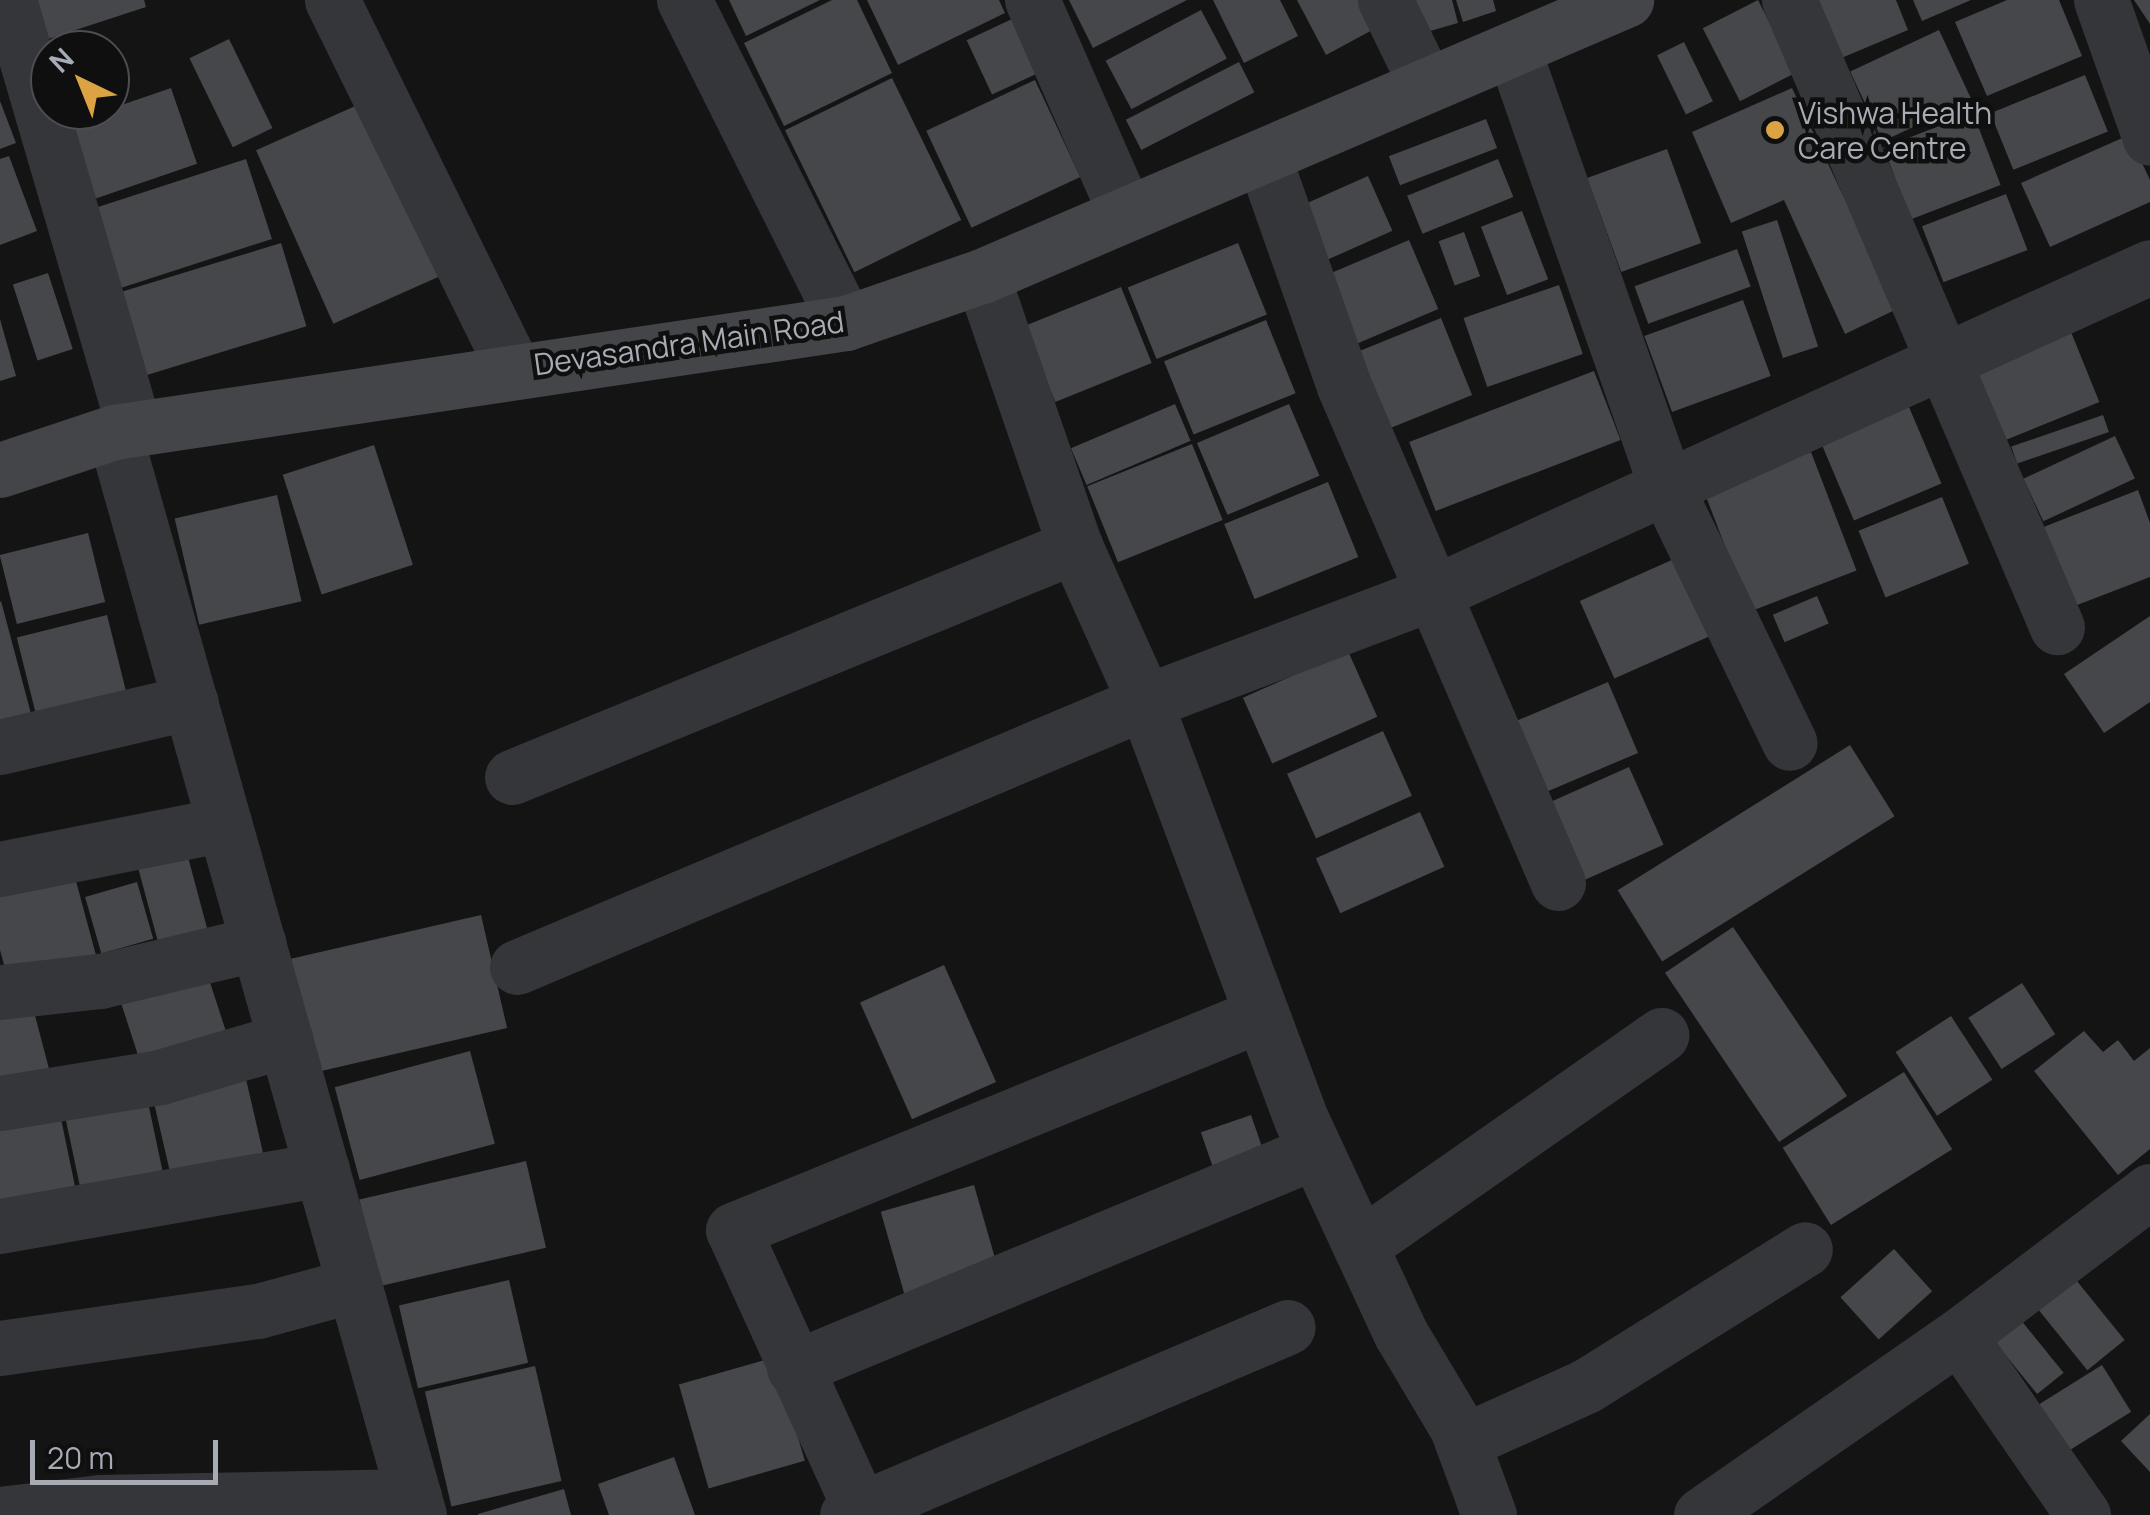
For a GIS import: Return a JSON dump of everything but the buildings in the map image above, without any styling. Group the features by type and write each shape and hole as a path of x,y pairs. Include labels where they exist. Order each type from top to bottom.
{"main road":[{"name":"Devasandra Main Road","path":"0,470 124,431 514,368 846,323 982,276 1626,0"}],"street":[{"path":"0,1514 100,1502 417,1506 190,702 124,431 9,0"},
{"path":"332,0 514,368"},
{"path":"684,0 846,323"},
{"path":"1032,0 1125,212"},
{"path":"1385,0 1426,84"},
{"path":"1789,0 1940,363 2057,626"},
{"path":"2102,0 2150,138"},
{"path":"1513,49 1666,487 1790,743"},
{"path":"1263,156 1344,386 1558,883"},
{"path":"517,968 1145,702 1435,592 2150,267"},
{"path":"982,276 1075,546 1145,702 1316,1151 1360,1246 1462,1442 1489,1515"},
{"path":"512,777 1075,546"},
{"path":"0,747 190,702"},
{"path":"0,869 225,824"},
{"path":"0,992 100,980 258,943"},
{"path":"1262,1014 733,1230 857,1513 1288,1327"},
{"path":"1360,1246 1661,1035"},
{"path":"0,1104 160,1077 286,1040"},
{"path":"794,1368 1316,1151"},
{"path":"0,1226 322,1169"},
{"path":"1701,1515 1960,1336 2150,1191"},
{"path":"1462,1442 1586,1386 1805,1249"},
{"path":"0,1348 258,1311 354,1285"},
{"path":"1960,1336 2083,1515"}],"place":[{"name":"Vishwa Health Care Centre","path":"1775,130"}]}
